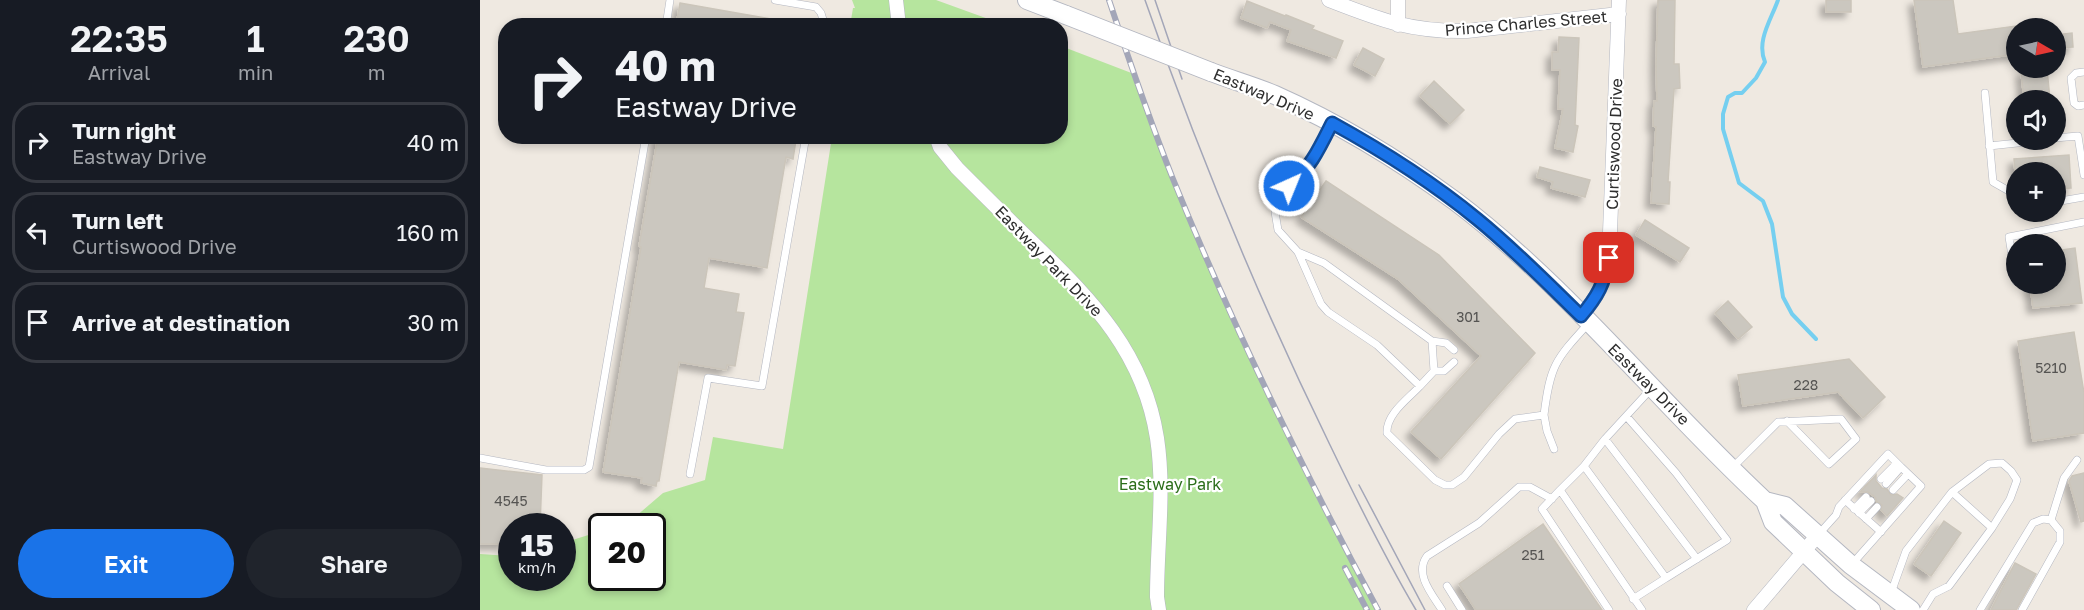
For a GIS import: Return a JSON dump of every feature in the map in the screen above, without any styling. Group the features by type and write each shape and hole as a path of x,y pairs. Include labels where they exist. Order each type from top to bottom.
{"main road":[{"name":"Eastway Drive","path":"1027,0 1274,95 1332,123 1414,172 1455,201 1503,241 1585,319 1765,501 1773,522 1837,583 1871,610"},
{"name":"Eastway Drive","path":"1765,501 1785,506 1851,565 1911,610"}],"street":[{"path":"896,0 898,18"},
{"name":"Prince Charles Street","path":"1329,0 1398,25 1444,32 1467,31 1619,7"},
{"path":"1398,0 1398,25"},
{"name":"Curtiswood Drive","path":"1585,319 1601,288 1609,258 1619,7"},
{"name":"Eastway Park Drive","path":"939,144 957,168 1088,298 1113,329 1134,368 1151,412 1157,436 1161,506 1157,579 1159,610"},
{"path":"1754,610 1817,536"}],"lane":[{"path":"667,18 670,0"},
{"path":"775,0 816,7 823,18"},
{"path":"2084,72 2071,78 2074,103 2078,106 2084,105"},
{"path":"1985,93 1993,182 2006,189"},
{"path":"1332,123 1310,165 1280,197 1275,212 1278,230 1298,252 1321,304 1328,312 1377,345 1420,386"},
{"path":"2066,137 2078,135 2084,175"},
{"path":"480,458 546,470 584,470 589,466 645,144"},
{"path":"690,474 708,378 762,386 805,144"},
{"path":"1989,146 2006,144"},
{"path":"2066,200 2084,197"},
{"path":"2024,234 2084,222"},
{"path":"1298,252 1324,264 1432,341 1446,343 1454,350"},
{"path":"1554,449 1544,415 1548,383 1560,354 1585,319"},
{"path":"1432,341 1434,371 1386,424 1387,433 1435,480 1444,485 1452,485 1464,477 1499,434 1515,419 1544,415"},
{"path":"1434,371 1443,371 1454,363"},
{"path":"1609,610 1542,509 1652,387"},
{"path":"1627,417 1676,473 1727,540 1633,599"},
{"path":"1732,468 1778,422 1787,421 1841,419 1856,439 1829,464 1787,421"},
{"path":"1605,439 1697,559"},
{"path":"1817,536 1836,515 1845,500 1888,454 1921,486 1851,565"},
{"path":"2051,520 2064,478 2077,460"},
{"path":"1890,595 1906,551 1952,492 1989,464 2002,463 2017,480 2010,499 1992,528 1949,586 1933,594 1923,610"},
{"path":"1584,465 1666,578"},
{"path":"1884,482 1899,465"},
{"path":"1893,490 1908,474"},
{"path":"1442,610 1421,572 1422,562 1427,556 1479,523 1520,488 1530,487 1552,499"},
{"path":"1560,490 1642,610"},
{"path":"1952,492 1992,528"},
{"path":"1857,511 1868,499"},
{"path":"1845,500 1881,532"},
{"path":"1866,519 1877,507"},
{"path":"1980,610 2033,523 2043,519 2051,520 2060,531 2060,542 2022,610"},
{"path":"1447,586 1462,610"}],"green space":[{"path":"852,0 936,0 986,18 851,18 853,8 855,8"},
{"name":"Eastway Park","path":"1068,49 1134,74 1245,347 1308,480 1377,610 480,610 480,554 498,555 498,591 576,591 576,539 588,535 588,591 666,591 666,513 640,513 663,493 705,480 713,437 783,449 831,144 1068,144"}],"building":[{"path":"1658,0 1675,0 1674,64 1679,64 1680,88 1674,89 1668,182 1670,182 1669,204 1651,203 1656,127 1653,126 1654,101 1657,101"},
{"path":"1826,0 1851,0 1851,12 1826,12"},
{"path":"1914,0 1953,0 1958,34 2006,27 2006,55 1923,67"},
{"path":"1247,1 1314,26 1312,29 1343,41 1336,58 1287,41 1291,30 1270,22 1267,28 1241,18"},
{"path":"680,3 765,18 677,18"},
{"path":"2072,33 2073,47 2066,47 2066,34"},
{"path":"1559,37 1579,38 1575,125 1578,126 1573,152 1555,148 1563,109 1558,109 1560,70 1552,70 1552,52 1558,52"},
{"path":"1363,48 1384,59 1375,76 1354,65"},
{"path":"2022,78 2048,78 2049,90 2023,90"},
{"path":"1434,81 1464,110 1450,124 1420,96"},
{"path":"657,144 795,144 793,159 786,157 767,268 709,258 704,288 739,294 736,312 744,313 735,366 727,365 726,370 679,362 659,481 656,486 641,483 642,478 603,472 641,247 639,246"},
{"path":"2069,155 2071,188 2066,188 2066,162 2014,162 2014,159"},
{"path":"1540,167 1590,180 1585,197 1551,188 1553,182 1537,177"},
{"path":"1326,181 1439,255 1535,353 1441,459 1411,432 1481,356 1398,279 1301,217"},
{"path":"1645,220 1689,248 1680,262 1636,235"},
{"path":"2075,248 2082,303 2033,308 2031,294 2066,294 2066,249"},
{"path":"1728,301 1752,327 1738,339 1715,313"},
{"path":"2074,332 2084,393 2084,433 2033,441 2018,341"},
{"path":"1849,359 1885,397 1863,418 1838,392 1743,406 1738,375"},
{"path":"480,468 542,475 541,513 498,513 498,544 480,544"},
{"path":"2084,473 2084,521 2081,522 2069,481 2072,476"},
{"path":"1876,475 1876,481 1882,488 1887,489 1891,495 1897,494 1903,498 1887,516 1881,510 1882,505 1875,497 1868,492 1860,492"},
{"path":"1944,521 1961,533 1931,576 1914,564"},
{"path":"1543,524 1602,610 1476,610 1459,584"},
{"path":"2015,563 2036,574 2016,610 1991,610"}],"waterway":[{"path":"1778,0 1763,38 1765,62 1756,78 1742,93 1735,93 1728,97 1723,114 1723,129 1739,183 1763,201 1772,224 1783,297 1792,314 1816,339"}],"tram line":[{"path":"1145,0 1186,113 1254,281 1361,508 1416,610"},
{"path":"1155,0 1182,79"},
{"path":"1359,485 1425,610"}],"railway":[{"path":"1109,0 1164,157 1220,289 1296,451 1378,610"},
{"path":"1345,568 1367,610"}],"route":[{"path":"1289,186 1302,176 1310,165 1332,123 1414,172 1455,201 1503,241 1581,316 1601,288 1609,258"}]}
